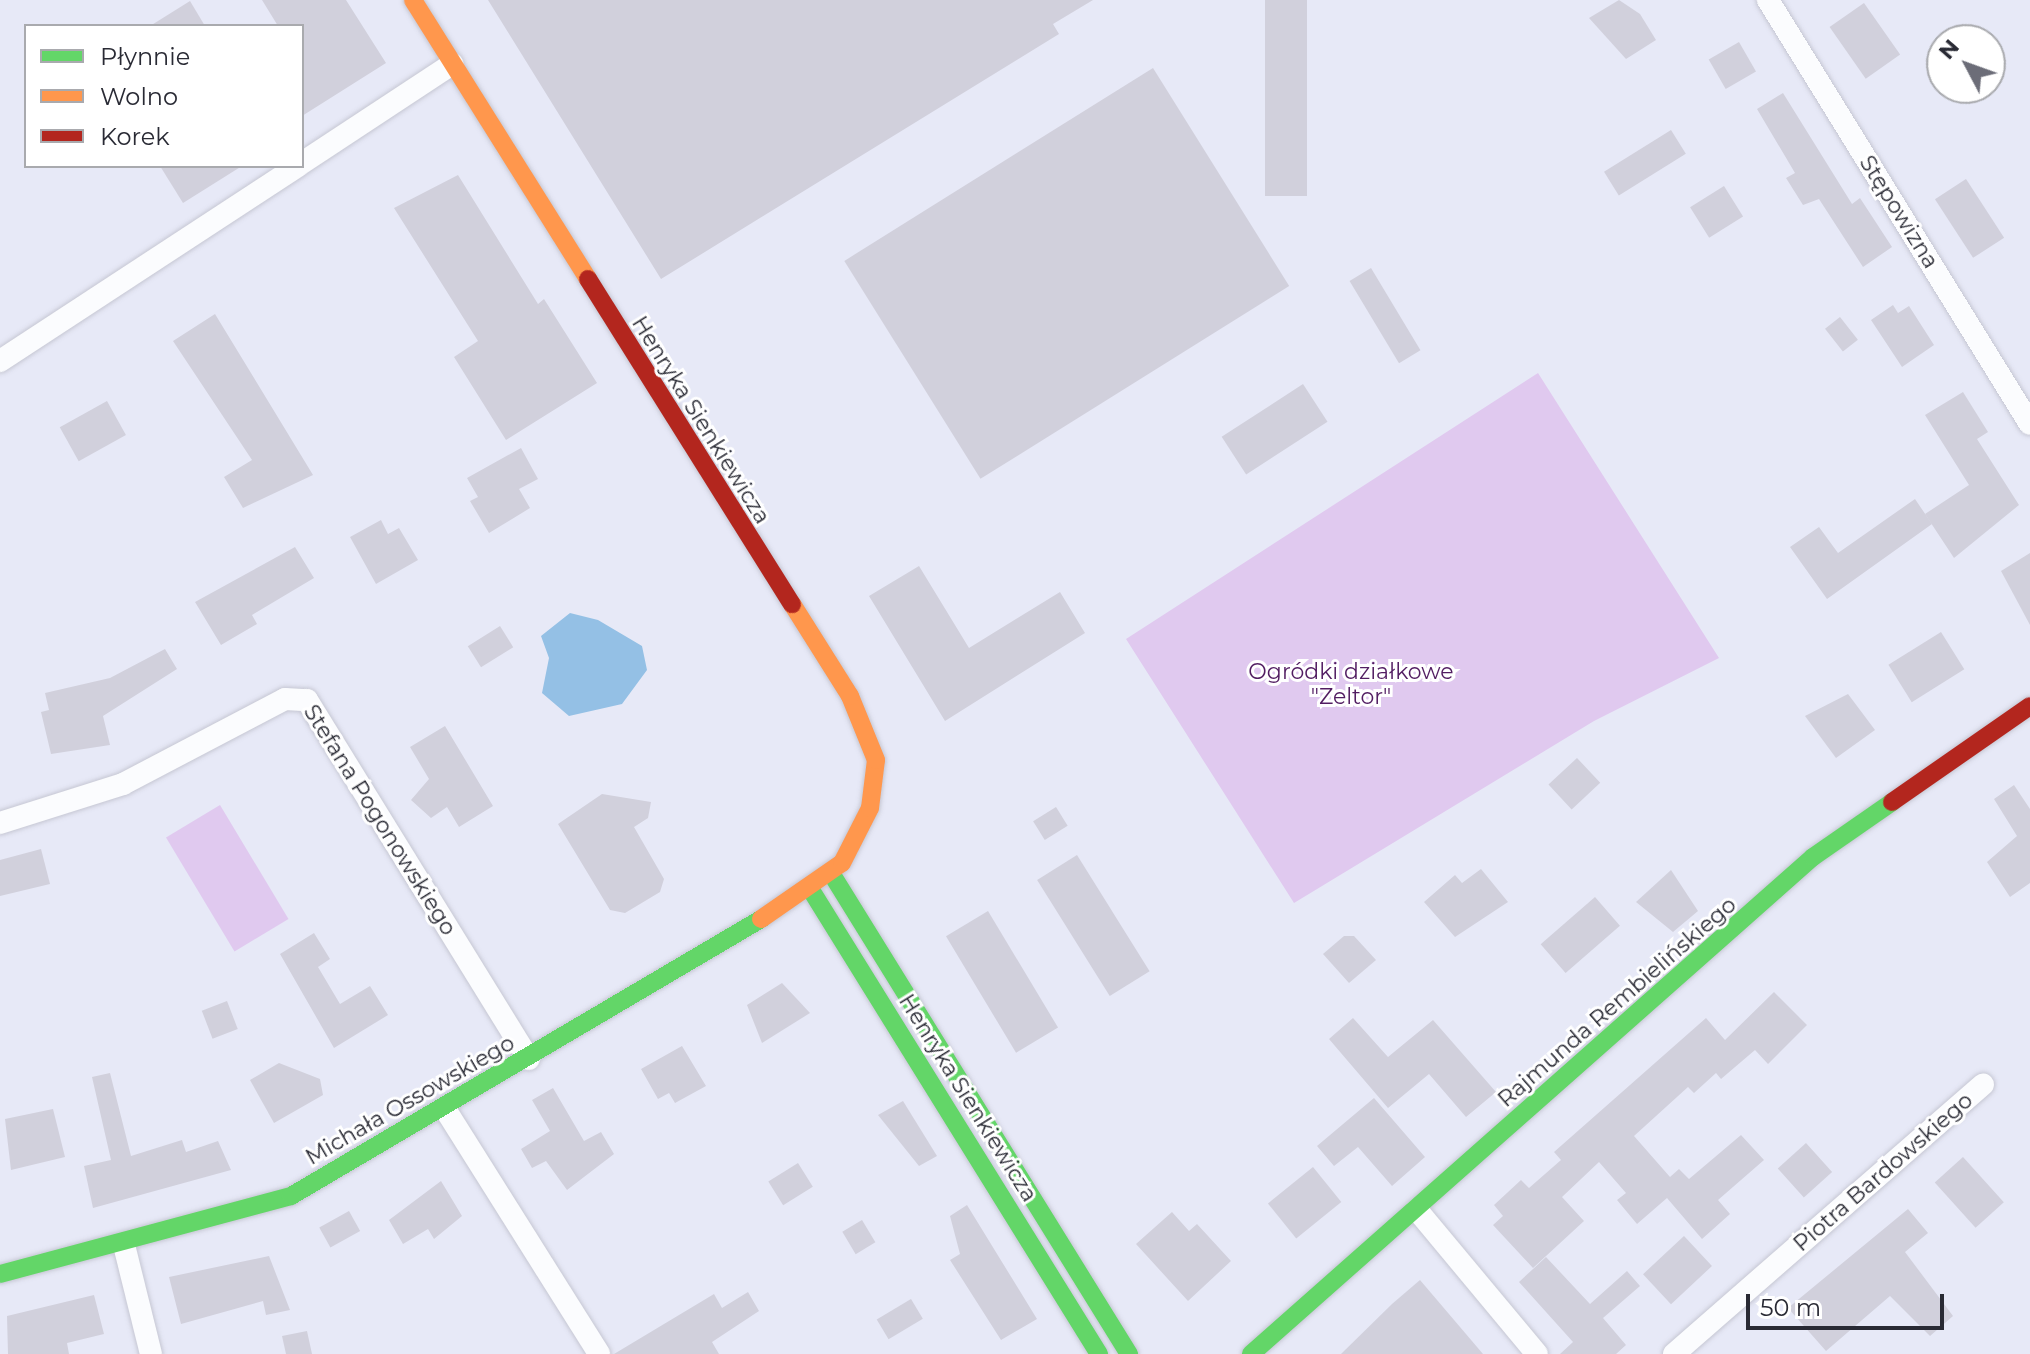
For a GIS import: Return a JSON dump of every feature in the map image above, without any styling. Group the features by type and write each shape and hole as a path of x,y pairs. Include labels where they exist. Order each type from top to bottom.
{"street":[{"name":"Henryka Sienkiewicza","path":"413,0 869,732 876,760 870,808 855,844 831,873 811,890 1099,1354"},
{"name":"Stępowizna","path":"1768,0 2030,424"},
{"path":"304,162 452,64"},
{"path":"0,361 295,168"},
{"name":"Stefana Pogonowskiego","path":"0,823 123,784 285,699 307,700 529,1059"},
{"name":"Rajmunda Rembielińskiego","path":"1251,1354 1813,857 2030,706"},
{"name":"Henryka Sienkiewicza","path":"831,873 1129,1354"},
{"name":"Michała Ossowskiego","path":"0,1274 124,1245 291,1196 445,1109 811,890"},
{"name":"Piotra Bardowskiego","path":"1674,1354 1983,1084"},
{"path":"445,1109 599,1354"},
{"path":"1417,1210 1537,1354"},
{"path":"124,1245 151,1354"}],"green space":[{"name":"Ogródki działkowe \"Zeltor\"","path":"1538,373 1719,658 1594,721 1294,903 1126,639"},
{"path":"220,805 289,919 234,951 166,837"}],"water":[{"path":"570,613 598,620 642,646 647,670 622,704 569,716 542,693 549,658 541,636"}],"building":[{"path":"262,0 346,0 386,63 304,115 304,24 277,24"},
{"path":"488,0 1093,0 1053,24 1059,34 661,279"},
{"path":"1265,0 1307,0 1307,196 1265,196"},
{"path":"1619,0 1640,14 1656,40 1626,59 1589,18"},
{"path":"190,1 204,24 153,24"},
{"path":"1864,3 1900,55 1866,79 1830,27"},
{"path":"1739,42 1756,71 1726,89 1709,60"},
{"path":"1153,68 1289,286 980,479 844,261"},
{"path":"1783,93 1852,204 1860,198 1892,247 1863,267 1819,199 1803,205 1786,178 1795,173 1757,109"},
{"path":"1671,130 1686,154 1619,196 1604,172"},
{"path":"161,168 239,168 183,203"},
{"path":"458,175 538,304 544,299 597,383 506,440 454,357 478,341 394,208"},
{"path":"1966,179 2004,238 1973,258 1935,199"},
{"path":"1724,186 1743,217 1709,238 1690,207"},
{"path":"1371,268 1420,350 1399,363 1350,281"},
{"path":"1893,305 1898,313 1909,306 1934,345 1902,367 1871,320"},
{"path":"215,314 313,475 243,508 224,477 252,460 173,341"},
{"path":"1840,317 1858,340 1843,352 1825,329"},
{"path":"1303,384 1328,422 1246,475 1222,437"},
{"path":"1963,392 1988,432 1977,439 2019,505 1954,558 1925,514 1969,485 1925,415"},
{"path":"107,401 126,435 79,461 60,427"},
{"path":"521,448 538,479 519,489 530,508 489,533 470,501 478,497 467,478"},
{"path":"1915,499 1932,524 1827,599 1790,547 1819,527 1838,553"},
{"path":"381,520 388,534 399,528 418,560 376,584 350,537"},
{"path":"295,547 314,578 252,615 257,624 221,645 195,602"},
{"path":"2030,553 2030,625 2001,571"},
{"path":"919,566 969,648 1060,592 1085,633 945,721 869,596"},
{"path":"500,626 513,647 481,667 468,646"},
{"path":"1941,632 1964,669 1912,702 1888,665"},
{"path":"165,649 177,669 103,716 110,745 51,754 41,712 49,710 45,693 110,678"},
{"path":"1848,694 1875,730 1836,758 1805,716"},
{"path":"445,726 493,806 459,827 447,807 431,818 411,800 429,779 410,747"},
{"path":"1577,758 1600,783 1572,809 1548,785"},
{"path":"2014,785 2030,809 2030,883 2010,897 1987,862 2017,836 1994,799"},
{"path":"602,794 651,802 648,818 634,827 664,879 660,892 625,913 610,910 558,824"},
{"path":"1056,807 1068,826 1045,840 1033,821"},
{"path":"41,849 50,884 0,896 0,860"},
{"path":"1077,855 1150,971 1110,996 1037,880"},
{"path":"1481,869 1508,902 1455,937 1424,902 1455,875 1462,883"},
{"path":"1671,870 1698,911 1673,932 1636,902"},
{"path":"1595,897 1620,926 1566,973 1541,944"},
{"path":"988,911 1058,1028 1016,1053 946,936"},
{"path":"314,933 330,959 318,967 340,1004 370,986 388,1015 334,1048 280,954"},
{"path":"1344,936 1354,936 1376,960 1349,983 1323,954"},
{"path":"782,983 810,1013 762,1043 747,1005"},
{"path":"1774,992 1807,1025 1768,1064 1755,1050 1721,1079 1716,1073 1694,1093 1688,1087 1634,1136 1670,1177 1679,1169 1689,1179 1741,1135 1764,1160 1718,1200 1730,1214 1702,1239 1667,1198 1637,1224 1617,1200 1626,1193 1599,1162 1562,1197 1584,1221 1533,1268 1493,1225 1503,1216 1494,1205 1521,1180 1529,1188 1561,1160 1554,1152 1706,1018 1725,1040"},
{"path":"227,1001 238,1029 213,1039 202,1011"},
{"path":"1353,1018 1388,1057 1433,1020 1496,1092 1466,1117 1429,1074 1388,1108 1329,1039"},
{"path":"682,1046 706,1086 675,1103 669,1093 658,1099 641,1069"},
{"path":"279,1063 320,1079 323,1095 274,1123 250,1080"},
{"path":"110,1073 131,1156 182,1140 186,1152 218,1141 231,1170 93,1208 84,1166 111,1160 92,1077"},
{"path":"553,1088 584,1141 601,1132 614,1154 567,1190 546,1161 532,1168 521,1149 550,1131 532,1100"},
{"path":"1374,1098 1425,1157 1392,1186 1358,1147 1334,1166 1317,1146"},
{"path":"903,1101 937,1156 919,1166 878,1115"},
{"path":"53,1109 65,1157 11,1170 5,1119"},
{"path":"1806,1143 1832,1172 1804,1197 1778,1168"},
{"path":"1963,1157 2004,1202 1976,1228 1935,1182"},
{"path":"798,1163 813,1187 783,1205 768,1182"},
{"path":"1313,1167 1341,1202 1296,1238 1268,1204"},
{"path":"441,1181 462,1216 434,1239 428,1229 403,1244 389,1220"},
{"path":"967,1205 1037,1319 1001,1340 950,1260 960,1254 950,1216"},
{"path":"1908,1209 1928,1233 1905,1252 1953,1316 1930,1336 1890,1296 1826,1351 1788,1308"},
{"path":"349,1211 360,1231 330,1248 319,1227"},
{"path":"1172,1212 1189,1231 1197,1224 1231,1261 1188,1301 1136,1244"},
{"path":"862,1220 875,1242 856,1254 842,1232"},
{"path":"1684,1236 1712,1266 1671,1304 1643,1274"},
{"path":"269,1256 290,1310 266,1315 263,1301 181,1324 169,1277"},
{"path":"1546,1257 1590,1304 1627,1271 1640,1286 1603,1318 1626,1345 1616,1354 1560,1354 1573,1342 1519,1282"},
{"path":"1420,1280 1483,1354 1341,1354 1392,1304"},
{"path":"748,1292 759,1311 712,1342 719,1354 614,1354 714,1294 722,1308"},
{"path":"94,1295 104,1334 67,1343 69,1354 8,1354 7,1316"},
{"path":"911,1299 923,1319 889,1339 877,1320"},
{"path":"307,1331 312,1354 286,1354 282,1336"}],"traffic: fast":[{"path":"1251,1354 1813,857 1892,802"},
{"path":"831,873 1129,1354"},
{"path":"811,890 1099,1354"},
{"path":"0,1274 291,1196 761,919"}],"traffic: slow":[{"path":"413,0 588,279"},
{"path":"761,919 842,863 870,808 876,760 850,696 792,604"}],"traffic: jam":[{"path":"588,279 792,604"},
{"path":"1892,802 2030,706"}]}
